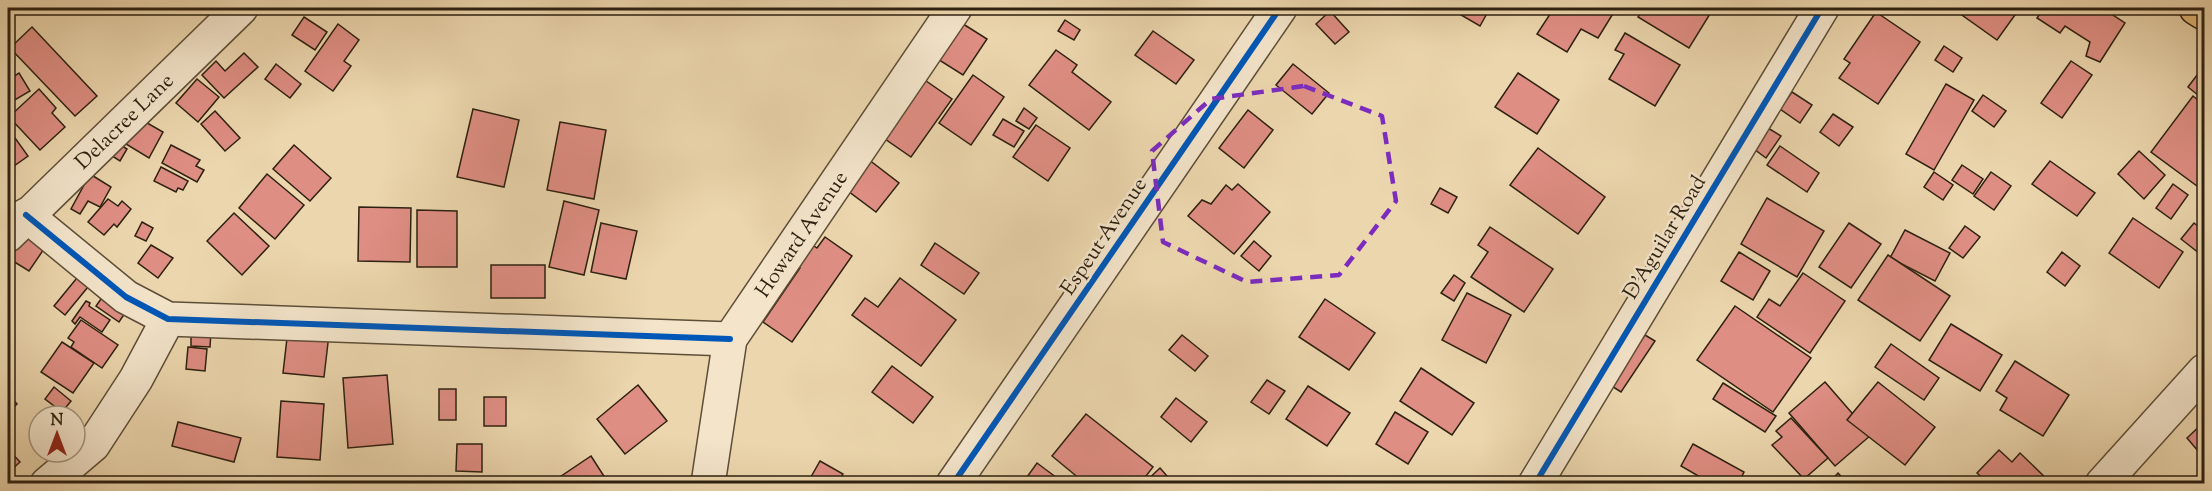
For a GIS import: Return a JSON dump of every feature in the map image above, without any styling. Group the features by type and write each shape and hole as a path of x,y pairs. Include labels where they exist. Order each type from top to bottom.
{"main road":[{"path":"2196,8 2205,13"}],"street":[{"name":"Delacree Lane","path":"17,225 241,8"},
{"name":"Howard Avenue","path":"708,483 730,339 955,8"},
{"name":"Espeut Avenue","path":"953,483 1280,8"},
{"name":"D'Aguilar Road","path":"1535,483 1822,8"},
{"path":"17,225 126,297 168,319 730,339"},
{"path":"47,483 93,445 136,379 168,319"},
{"path":"2102,483 2205,371"}],"highlighted area":[{"path":"1304,86 1382,116 1396,201 1339,275 1247,282 1163,242 1152,151 1211,99"}],"building":[{"path":"1161,8 1174,8 1170,14"},
{"path":"1449,8 1490,8 1480,26"},
{"path":"1554,8 1606,8 1614,12 1598,38 1581,29 1567,52 1537,34"},
{"path":"1644,8 1713,9 1689,48 1638,17"},
{"path":"1952,8 2020,8 1997,40"},
{"path":"2034,8 2118,8 2113,15 2125,23 2100,62 2086,56 2090,42 2065,26 2060,33 2037,18 2041,12"},
{"path":"1330,11 1349,32 1335,44 1316,24"},
{"path":"1876,12 1920,42 1878,104 1839,78 1850,63 1844,59"},
{"path":"304,17 327,32 315,50 292,35"},
{"path":"1065,20 1080,30 1074,40 1058,31"},
{"path":"960,22 987,39 963,75 936,58"},
{"path":"338,24 359,40 344,61 351,66 333,91 305,71"},
{"path":"32,27 97,96 75,116 10,48"},
{"path":"1153,31 1194,60 1176,84 1135,55"},
{"path":"1625,33 1680,65 1655,106 1609,79 1624,54 1615,50"},
{"path":"1944,46 1962,58 1953,72 1935,60"},
{"path":"1056,50 1077,65 1072,72 1111,102 1089,130 1029,85"},
{"path":"244,53 258,67 224,98 202,75 216,61 225,71"},
{"path":"2071,61 2092,75 2062,118 2041,103"},
{"path":"276,64 301,84 290,98 265,79"},
{"path":"1293,64 1329,93 1312,114 1276,85"},
{"path":"2204,66 2204,100 2188,87"},
{"path":"19,73 30,91 13,101 8,92 8,80"},
{"path":"1518,73 1559,100 1537,134 1495,107"},
{"path":"916,74 952,99 911,157 875,132"},
{"path":"973,75 1004,97 971,145 939,123"},
{"path":"197,79 219,97 198,122 176,103"},
{"path":"1946,84 1974,100 1934,170 1906,154"},
{"path":"39,89 56,108 52,113 65,127 40,150 9,117"},
{"path":"1792,92 1812,105 1800,123 1780,109"},
{"path":"1983,95 2006,111 1994,127 1972,111"},
{"path":"2193,96 2204,105 2204,176 2197,186 2151,152"},
{"path":"1024,108 1037,118 1029,129 1016,121"},
{"path":"473,109 519,120 504,187 457,177"},
{"path":"1248,110 1273,130 1244,168 1219,148"},
{"path":"215,111 240,138 225,151 201,124"},
{"path":"1833,114 1853,127 1839,146 1820,132"},
{"path":"135,116 163,132 149,158 121,141"},
{"path":"1003,119 1024,131 1014,147 993,135"},
{"path":"560,122 606,130 594,199 547,190"},
{"path":"1036,125 1070,148 1048,181 1013,157"},
{"path":"1768,128 1781,136 1766,158 1754,149"},
{"path":"10,131 28,156 14,166 8,157 8,133"},
{"path":"116,142 127,149 120,161 104,151"},
{"path":"171,145 200,160 196,166 204,170 197,182 162,163"},
{"path":"294,145 331,178 310,201 273,169"},
{"path":"1780,146 1819,173 1807,192 1767,165"},
{"path":"1538,148 1605,197 1578,234 1510,185"},
{"path":"2139,151 2165,175 2144,199 2118,174"},
{"path":"864,156 899,183 876,212 840,185"},
{"path":"2050,161 2095,193 2077,216 2032,184"},
{"path":"1962,165 1983,179 1973,194 1952,180"},
{"path":"161,167 188,181 183,190 178,188 176,192 154,181"},
{"path":"1934,172 1953,185 1943,200 1924,187"},
{"path":"1991,172 2011,186 1994,210 1974,196"},
{"path":"90,174 111,187 100,207 88,201 80,214 71,209"},
{"path":"267,174 304,205 275,239 239,208"},
{"path":"1238,184 1270,212 1234,254 1188,216 1202,200 1211,204 1226,185 1232,190"},
{"path":"2173,184 2188,195 2171,219 2156,208"},
{"path":"1440,188 1457,197 1448,213 1431,204"},
{"path":"1767,198 1824,231 1797,277 1741,244"},
{"path":"108,199 118,206 122,201 131,209 117,227 114,224 104,235 88,222"},
{"path":"564,201 599,210 584,275 549,267"},
{"path":"359,207 411,208 410,262 358,261"},
{"path":"417,210 457,211 457,267 417,267"},
{"path":"234,213 269,246 242,275 207,241"},
{"path":"2204,217 2204,231 2198,226"},
{"path":"2133,218 2183,252 2159,288 2109,253"},
{"path":"142,222 153,228 146,241 135,236"},
{"path":"601,223 637,231 626,279 591,272"},
{"path":"1849,223 1881,244 1851,288 1819,267"},
{"path":"2194,223 2204,231 2204,257 2181,239"},
{"path":"1965,226 1980,237 1963,258 1949,248"},
{"path":"1490,227 1553,269 1524,312 1471,277 1488,252 1478,245"},
{"path":"1905,230 1950,253 1935,281 1890,258"},
{"path":"8,233 48,243 29,271 8,258"},
{"path":"825,237 852,256 792,342 763,322 800,268 789,260 804,239 817,248"},
{"path":"1254,241 1271,256 1259,271 1241,256"},
{"path":"935,243 979,273 964,294 921,265"},
{"path":"151,245 173,258 158,278 138,263"},
{"path":"1739,252 1770,271 1753,300 1721,281"},
{"path":"2062,252 2080,266 2065,286 2047,272"},
{"path":"1888,255 1950,296 1920,341 1858,300"},
{"path":"491,265 545,265 545,298 491,298"},
{"path":"81,273 92,282 65,315 54,306"},
{"path":"1803,273 1845,301 1810,353 1757,317 1769,299 1780,306"},
{"path":"1454,275 1465,283 1454,301 1441,293"},
{"path":"900,278 956,320 921,366 852,315 865,298 878,307"},
{"path":"108,289 127,310 119,322 96,306"},
{"path":"1467,293 1511,315 1486,363 1442,340"},
{"path":"1325,299 1375,333 1349,370 1299,337"},
{"path":"86,301 90,303 89,306 110,320 102,332 80,317 75,324 72,321"},
{"path":"1735,306 1811,358 1773,412 1697,360"},
{"path":"290,312 331,317 324,377 283,373"},
{"path":"81,320 118,345 102,368 71,347 74,342 68,338"},
{"path":"1951,324 2002,355 1980,391 1929,360"},
{"path":"211,331 210,347 191,346 191,336"},
{"path":"1182,335 1208,356 1195,371 1169,350"},
{"path":"1645,335 1655,341 1621,392 1610,385"},
{"path":"62,342 94,363 73,393 41,372"},
{"path":"1891,344 1939,378 1924,400 1875,367"},
{"path":"188,347 207,349 205,371 186,369"},
{"path":"2015,361 2069,395 2043,436 2000,410 2007,398 1996,391"},
{"path":"892,366 933,397 913,423 872,392"},
{"path":"1421,368 1474,403 1452,435 1400,401"},
{"path":"387,375 393,444 348,448 343,378"},
{"path":"1267,380 1285,391 1269,414 1251,402"},
{"path":"1825,382 1871,435 1835,466 1789,413"},
{"path":"1878,382 1935,427 1905,465 1847,420"},
{"path":"1723,383 1776,416 1765,432 1713,399"},
{"path":"638,385 667,421 625,454 597,419"},
{"path":"1308,386 1350,413 1327,446 1286,419"},
{"path":"54,387 71,401 69,404 52,404 45,399"},
{"path":"439,389 456,389 456,420 439,420"},
{"path":"8,394 17,404 8,413"},
{"path":"484,397 506,397 506,426 484,426"},
{"path":"1176,398 1207,422 1191,442 1161,417"},
{"path":"281,401 324,404 320,460 277,457"},
{"path":"1395,412 1428,432 1408,464 1376,444"},
{"path":"1086,414 1153,467 1140,484 1086,484 1052,456"},
{"path":"1791,418 1828,458 1804,479 1772,445 1782,437 1776,431"},
{"path":"178,422 241,438 234,462 172,446"},
{"path":"2204,422 2204,458 2187,438"},
{"path":"457,444 482,444 482,472 456,471"},
{"path":"1693,444 1744,472 1738,484 1712,484 1681,466"},
{"path":"8,449 20,462 8,473"},
{"path":"1999,450 2012,462 2020,453 2050,482 1989,484 1977,473"},
{"path":"591,456 609,484 551,484 551,483"},
{"path":"820,461 843,474 837,484 807,484"},
{"path":"1037,463 1065,484 1022,484"},
{"path":"1160,468 1174,484 1144,484 1144,483"},
{"path":"1838,473 1848,484 1828,484"}],"cycle path":[{"path":"953,484 1280,8"},
{"path":"1535,484 1822,8"},
{"path":"26,215 126,297 168,319 730,339"}]}
